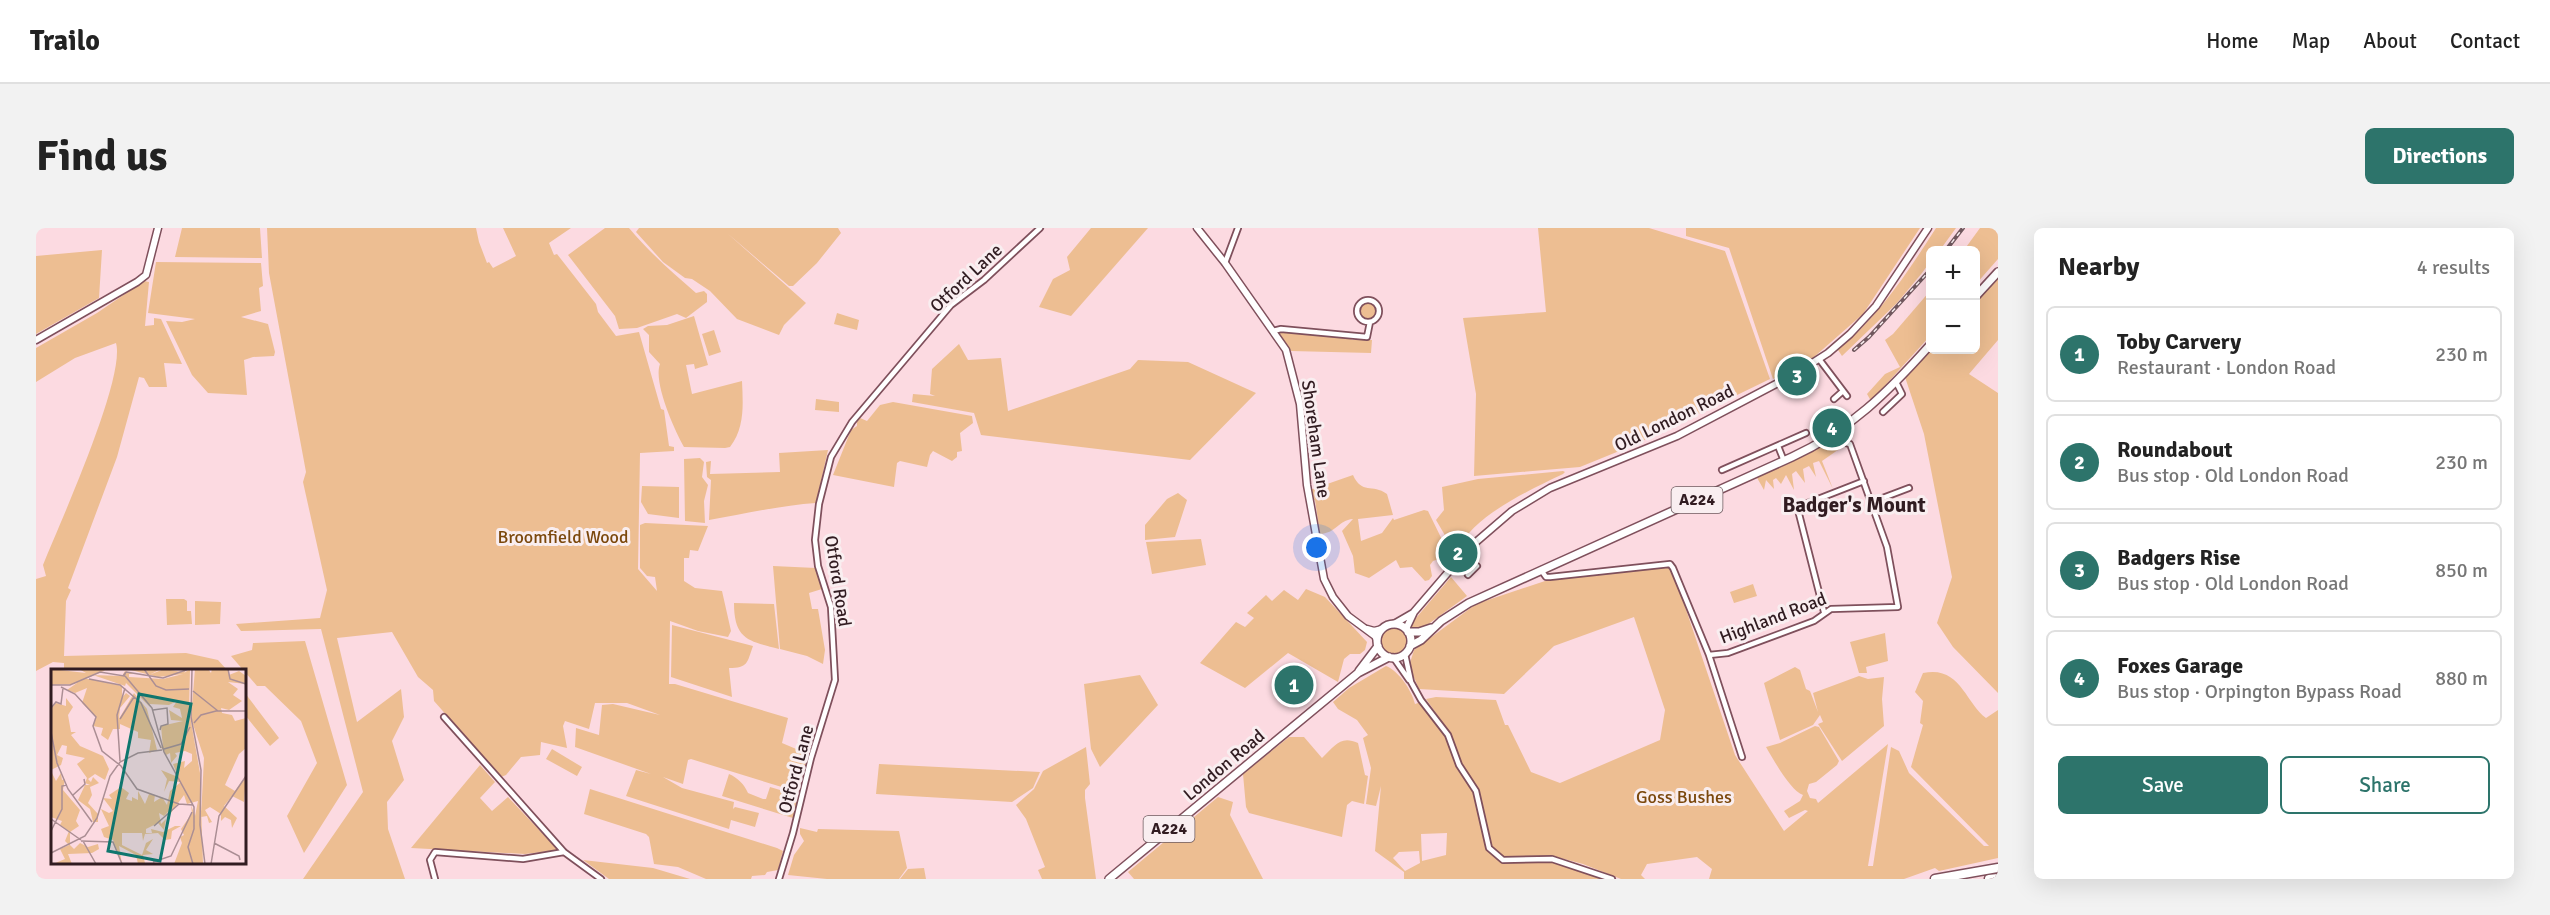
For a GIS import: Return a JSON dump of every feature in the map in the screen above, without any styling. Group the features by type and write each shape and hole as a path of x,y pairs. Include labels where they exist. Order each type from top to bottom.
{"highway":[{"path":"1935,879 1998,868"},
{"path":"1989,879 1998,878"}],"main road":[{"path":"1980,292 1998,272"},
{"name":"A224","path":"1407,630 1419,632 1433,627 1469,603 1784,461 1837,433 1870,408 1926,349"},
{"path":"1394,624 1407,630 1410,646 1405,654 1391,657 1382,653 1377,643 1382,629 1394,624"},
{"name":"A224","path":"1410,646 1424,637 1433,627"},
{"name":"London Road","path":"1358,673 1377,643"},
{"name":"London Road","path":"1109,879 1358,673 1391,657"}],"street":[{"path":"36,340 146,275 158,228"},
{"name":"Otford Lane","path":"913,351 951,305 984,280 1040,228"},
{"name":"Shoreham Lane","path":"1197,228 1225,263 1286,350 1300,404 1306,485 1324,579 1348,616 1367,629 1377,643"},
{"path":"1225,263 1238,228"},
{"name":"Old London Road","path":"1394,624 1413,612 1497,522 1539,494 1677,436 1789,378 1819,359 1850,334 1876,306 1928,228"},
{"path":"1360,302 1378,304 1378,318 1370,322 1361,321 1357,317 1360,302"},
{"path":"1273,331 1281,329 1368,337 1370,322"},
{"name":"Otford Road","path":"835,665 831,608 818,566 814,540 819,504 831,457 852,422 913,351"},
{"path":"1819,359 1845,394 1834,399"},
{"path":"1883,412 1902,394 1896,382"},
{"path":"1722,470 1806,433"},
{"path":"1837,433 1842,442 1850,444 1872,502 1909,488"},
{"path":"1778,446 1784,461"},
{"path":"1824,612 1798,510 1800,506 1864,481"},
{"name":"Highland Road","path":"1541,570 1546,577 1550,577 1670,564 1709,655 1728,653 1814,621 1824,612 1842,607 1898,607 1887,547 1872,502"},
{"path":"1461,558 1470,573 1477,566"},
{"name":"Old London Road","path":"1407,630 1413,612"},
{"path":"1367,629 1374,631 1382,629"},
{"path":"1405,654 1411,682"},
{"path":"1709,655 1742,757"},
{"path":"1391,657 1448,735 1459,765 1476,791 1489,848 1494,854 1503,860 1552,859 1612,879"},
{"name":"Otford Lane","path":"778,879 835,680 835,665"},
{"path":"444,717 564,852 601,879"},
{"path":"435,879 430,860 435,852 523,859 564,852"}],"green space":[{"path":"182,228 260,228 262,258 175,257"},
{"name":"Broomfield Wood","path":"267,228 476,228 487,263 489,262 493,268 516,256 503,228 571,228 549,243 554,255 557,254 596,304 598,312 616,336 639,332 661,409 664,410 669,446 674,447 674,451 640,453 638,569 657,591 655,577 647,576 640,568 640,525 645,523 708,526 698,551 690,550 689,558 684,558 684,581 695,588 722,591 731,631 728,637 698,631 670,621 669,684 788,718 782,743 808,754 798,792 691,759 688,760 683,784 663,777 682,788 734,802 733,809 735,807 759,813 755,827 731,820 729,829 626,796 636,770 651,774 575,747 576,728 599,735 602,705 613,704 660,715 627,703 595,703 589,729 565,721 563,726 567,748 541,742 540,755 521,757 506,775 501,777 434,701 433,690 418,677 392,632 337,638 357,722 401,689 404,717 392,741 404,780 387,802 388,829 405,879 303,879 363,792 321,629 241,631 236,624 320,618 327,590 303,482 306,472 269,273"},
{"path":"605,228 629,228 653,254 696,293 704,291 707,294 707,302 686,318 677,314 637,328 619,329 615,316 568,255"},
{"path":"639,228 838,228 841,233 817,263 793,286 789,286 727,233 806,303 784,325 779,335 737,319 710,291 692,279 685,278 663,262 636,232"},
{"path":"1091,228 1148,228 1071,316 1039,307 1053,279 1070,270 1067,257"},
{"path":"1538,228 1649,228 1725,251 1770,379 1634,445 1580,467 1474,476 1476,394 1463,318 1546,312"},
{"path":"1686,228 1920,228 1863,314 1814,357 1773,379 1729,248 1686,236"},
{"path":"1936,228 1956,228 1943,246 1926,246 1926,268 1922,273 1897,303 1842,356 1838,350 1867,323 1903,277"},
{"path":"1980,228 1998,228 1998,259 1980,279 1980,246 1967,246"},
{"path":"102,250 99,298 36,334 36,256"},
{"path":"156,262 261,263 263,286 259,288 261,311 241,317 268,324 275,352 274,356 244,360 247,395 208,393 192,375 166,321 182,322 195,319 148,313"},
{"path":"1998,278 1998,340 1969,374 1998,393 1998,693 1953,647 1937,623 1952,577 1924,434 1905,377 1927,354 1980,354 1980,298"},
{"path":"144,281 149,282 145,326 154,325 154,318 161,319 182,364 164,363 167,387 149,387 144,378 139,377 117,457 68,588 71,590 66,601 64,656 186,653 218,660 226,669 64,669 64,663 53,662 36,671 36,579 46,576 43,565 102,418 116,361 116,343 75,358 36,382 36,348 97,313"},
{"path":"1926,296 1926,340 1871,401 1867,394 1885,374 1900,367 1885,340 1893,334"},
{"path":"1364,302 1372,302 1377,307 1375,318 1364,320 1359,315 1359,307"},
{"path":"837,313 859,320 857,330 834,324"},
{"path":"694,316 708,365 695,369 694,364 686,365 692,394 742,381 741,424 730,447 684,447 670,418 662,393 659,382 660,364 649,352 649,335 643,329 648,326 667,325"},
{"path":"714,330 721,352 709,356 702,334"},
{"path":"1277,330 1348,336 1352,340 1372,340 1371,353 1291,351"},
{"path":"959,344 968,360 1001,358 1008,411 1130,369 1138,360 1188,362 1256,393 1190,460 981,435 974,413 912,402 913,394 935,396 930,394 932,369"},
{"path":"816,399 839,402 839,412 815,410"},
{"path":"893,402 972,416 973,423 960,433 962,451 957,452 957,457 952,461 933,451 927,467 900,461 897,463 894,487 833,475 851,430 857,426 860,418 867,421 880,405"},
{"path":"1835,438 1840,445 1845,445 1822,461 1833,489 1819,461 1813,463 1816,477 1809,466 1803,469 1805,483 1796,471 1792,474 1794,490 1786,475 1781,484 1776,478 1773,480 1774,489 1766,480 1764,490 1756,476"},
{"path":"828,450 816,503 709,520 711,480 707,477 706,462 711,461 710,474 780,472 779,453"},
{"path":"700,458 704,462 702,477 708,485 704,501 705,523 685,521 684,459"},
{"path":"1565,472 1563,474 1489,515 1476,525 1459,549 1453,549 1436,520 1444,510 1442,487 1478,479"},
{"path":"1353,475 1360,485 1387,494 1393,515 1358,519 1361,541 1382,533 1393,518 1394,520 1424,510 1428,511 1451,558 1445,564 1439,559 1433,561 1430,565 1432,576 1429,580 1425,581 1412,567 1400,568 1396,560 1369,578 1355,573 1353,556 1342,531 1353,519 1320,534 1315,500 1312,501 1310,490"},
{"path":"642,486 679,487 679,518 648,514 641,502"},
{"path":"1178,493 1187,500 1175,537 1145,540 1145,525 1167,499"},
{"path":"1201,539 1206,565 1152,574 1146,542"},
{"name":"Goss Bushes","path":"1671,565 1735,755 1784,831 1808,811 1805,810 1789,818 1784,811 1800,801 1803,795 1787,781 1766,747 1780,743 1815,726 1819,727 1839,761 1816,782 1809,784 1807,791 1810,798 1816,799 1818,803 1888,744 1868,866 1873,866 1891,747 1899,751 1909,773 1984,846 1989,846 1911,767 1923,725 1920,723 1923,701 1915,692 1923,673 1935,672 1946,674 1954,680 1986,718 1998,710 1998,858 1939,871 1935,868 1904,879 1709,879 1712,869 1697,857 1647,864 1641,875 1645,879 1621,879 1583,864 1553,856 1504,858 1492,848 1479,790 1462,764 1450,733 1426,699 1436,697 1496,700 1505,725 1508,725 1531,772 1560,783 1660,740 1665,710 1634,617 1554,646 1504,694 1419,689 1409,666 1414,650 1476,604 1545,581"},
{"path":"773,566 816,568 822,589 809,593 812,609 818,609 825,650 823,664 807,656 780,649"},
{"path":"1451,577 1467,596 1423,628 1410,629 1410,625"},
{"path":"1753,584 1757,596 1734,603 1730,592"},
{"path":"1306,589 1325,597 1367,642 1365,650 1360,654 1350,654 1344,659 1338,682 1288,653 1245,688 1200,663 1236,622 1245,627 1254,618 1247,613 1266,595 1272,601 1284,590 1298,600"},
{"path":"166,599 187,601 187,611 191,611 192,624 167,625"},
{"path":"195,601 221,602 220,624 195,625"},
{"path":"734,603 774,604 779,649 752,641 740,632"},
{"path":"672,625 753,646 743,666 729,668 732,697 671,677"},
{"path":"1394,627 1404,631 1408,641 1404,651 1394,655 1384,651 1380,641 1384,631"},
{"path":"1885,633 1888,661 1866,667 1867,673 1859,673 1850,642"},
{"path":"305,641 347,785 304,853 287,816 317,763 301,721 265,686 257,686 246,673 246,669 242,669 231,656 252,650 253,643"},
{"path":"1386,666 1400,677 1415,704 1421,702 1446,736 1457,767 1474,791 1488,848 1494,855 1509,862 1552,861 1606,879 1404,879 1404,872 1375,851 1381,786 1376,806 1366,804 1371,768 1363,738 1368,735 1357,720 1338,709 1333,702 1349,688","holes":["1447,833 1446,855 1422,861 1421,834","1419,851 1420,863 1405,871 1393,858 1399,852"]},
{"path":"1795,667 1800,670 1806,689 1810,691 1818,712 1813,693 1859,676 1868,679 1884,677 1882,699 1884,726 1842,761 1818,724 1823,722 1820,715 1813,725 1780,740 1764,683"},
{"path":"1140,675 1158,705 1100,767 1091,749 1084,684"},
{"path":"246,694 279,738 270,746 246,716"},
{"path":"1289,737 1304,737 1322,758 1342,741 1358,743 1365,775 1368,776 1364,804 1352,801 1347,805 1342,837 1249,813 1246,807 1243,774"},
{"path":"1086,747 1090,784 1085,790 1085,798 1096,879 1042,879 1038,870 1045,867 1026,819 1016,805 1034,789 1043,771"},
{"path":"552,749 582,767 577,776 546,759"},
{"path":"879,764 1040,772 1033,788 1012,802 876,794"},
{"path":"480,765 495,782 480,798 492,811 508,797 558,850 525,854 411,848"},
{"path":"729,774 745,787 748,793 763,799 766,799 770,787 797,795 795,817 722,796"},
{"path":"590,789 777,848 783,851 778,870 767,872 765,875 752,876 751,879 706,879 678,867 654,864 649,837 646,834 584,814"},
{"path":"1218,797 1233,802 1230,815 1263,879 1134,879 1128,872"},
{"path":"800,828 817,832 818,829 899,831 907,868 899,879 827,879 788,875 794,855 804,841"},
{"path":"583,860 653,868 690,879 609,879"},
{"path":"924,868 926,879 900,879 908,869"}],"railway":[{"path":"1949,246 1963,228"},
{"path":"1854,350 1869,337 1926,274"}],"place":[{"name":"Badgers Rise","path":"1797,376"},
{"name":"Foxes Garage","path":"1832,428"},
{"name":"Roundabout","path":"1458,553"},
{"name":"Toby Carvery","path":"1294,685"}],"district":[{"name":"Badger's Mount","path":"1854,505"}]}
